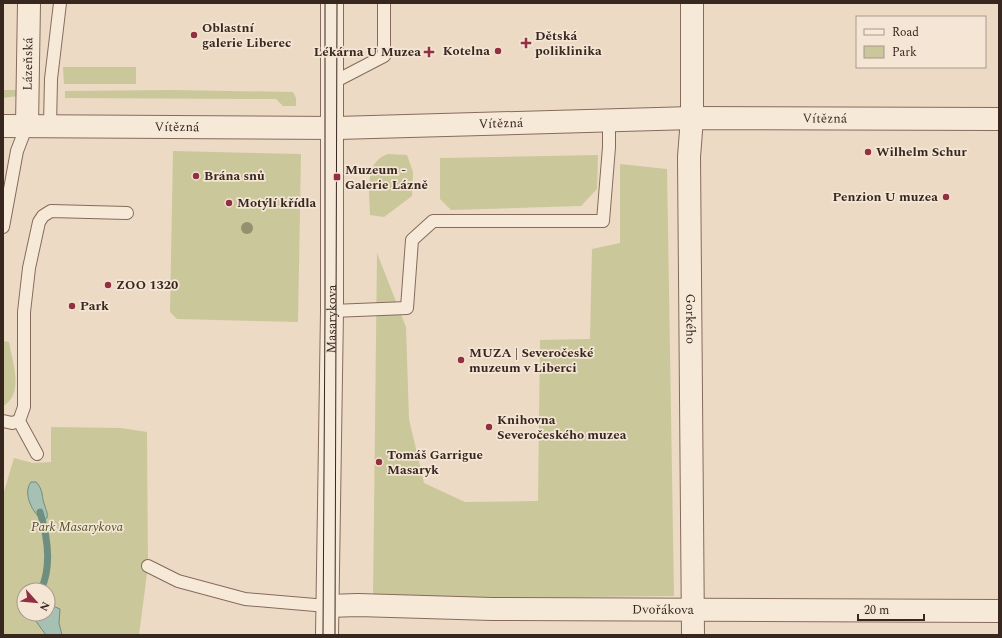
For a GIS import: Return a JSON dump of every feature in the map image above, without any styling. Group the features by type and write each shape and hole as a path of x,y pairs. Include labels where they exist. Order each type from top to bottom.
{"street":[{"name":"Lázeňská","path":"27,125 29,3"},
{"name":"Masarykova","path":"327,635 332,311 332,3"},
{"name":"Gorkého","path":"692,3 692,118 689,165 693,635"},
{"name":"Vítězná","path":"3,126 50,125 331,128 692,118 999,119"},
{"name":"Dvořákova","path":"327,606 358,605 492,609 999,611"}],"lane":[{"path":"50,125 51,79 60,3"},
{"path":"332,83 384,56 384,3"},
{"path":"332,311 407,308 412,240 433,221 603,221 609,147 609,120"},
{"path":"3,227 16,151 27,125"},
{"path":"37,454 19,421 24,407 24,312 29,268 39,222 43,216 51,211 127,213"},
{"path":"3,421 12,423 19,421"},
{"path":"148,566 178,581 245,599 327,606"}],"green space":[{"path":"63,67 136,67 136,84 64,84"},
{"path":"3,90 21,90 18,96 3,98"},
{"path":"172,90 293,92 296,98 296,106 283,106 276,99 65,98 65,91"},
{"path":"173,151 301,154 298,322 177,319 170,312"},
{"path":"388,154 407,155 413,172 412,196 384,217 370,215 369,189 371,171 380,158"},
{"path":"598,155 597,189 581,206 451,210 440,199 440,158"},
{"path":"620,164 667,169 674,596 373,599 377,253 406,327 409,419 424,483 465,502 538,501 540,340 590,339 592,249 620,243"},
{"path":"3,341 9,342 15,376 14,392 11,399 5,405 3,405"},
{"name":"Park Masarykova","path":"51,427 121,428 147,432 148,566 139,635 3,635 3,495 14,458 33,463 51,462"}],"shaded area":[{"path":"31,482 36,482 41,491 47,514 47,518 43,521 32,508 28,498"},
{"path":"56,607 60,609 59,623 62,635 46,635 36,622 56,622"}],"waterway":[{"path":"40,512 48,552 47,571 44,582"}],"tram line":[{"path":"323,635 325,3"},
{"path":"335,635 337,3"}],"place":[{"name":"Oblastní galerie Liberec","path":"194,35"},
{"name":"Dětská poliklinika","path":"526,43"},
{"name":"Kotelna","path":"498,51"},
{"name":"Lékárna U Muzea","path":"429,52"},
{"name":"Wilhelm Schur","path":"868,152"},
{"name":"Brána snů","path":"196,176"},
{"name":"Muzeum - Galerie Lázně","path":"337,177"},
{"name":"Penzion U muzea","path":"946,197"},
{"name":"Motýlí křídla","path":"229,203"},
{"name":"ZOO 1320","path":"108,285"},
{"name":"Park","path":"72,306"},
{"name":"MUZA | Severočeské muzeum v Liberci","path":"461,360"},
{"name":"Knihovna Severočeského muzea","path":"489,427"},
{"name":"Tomáš Garrigue Masaryk","path":"379,462"}]}
